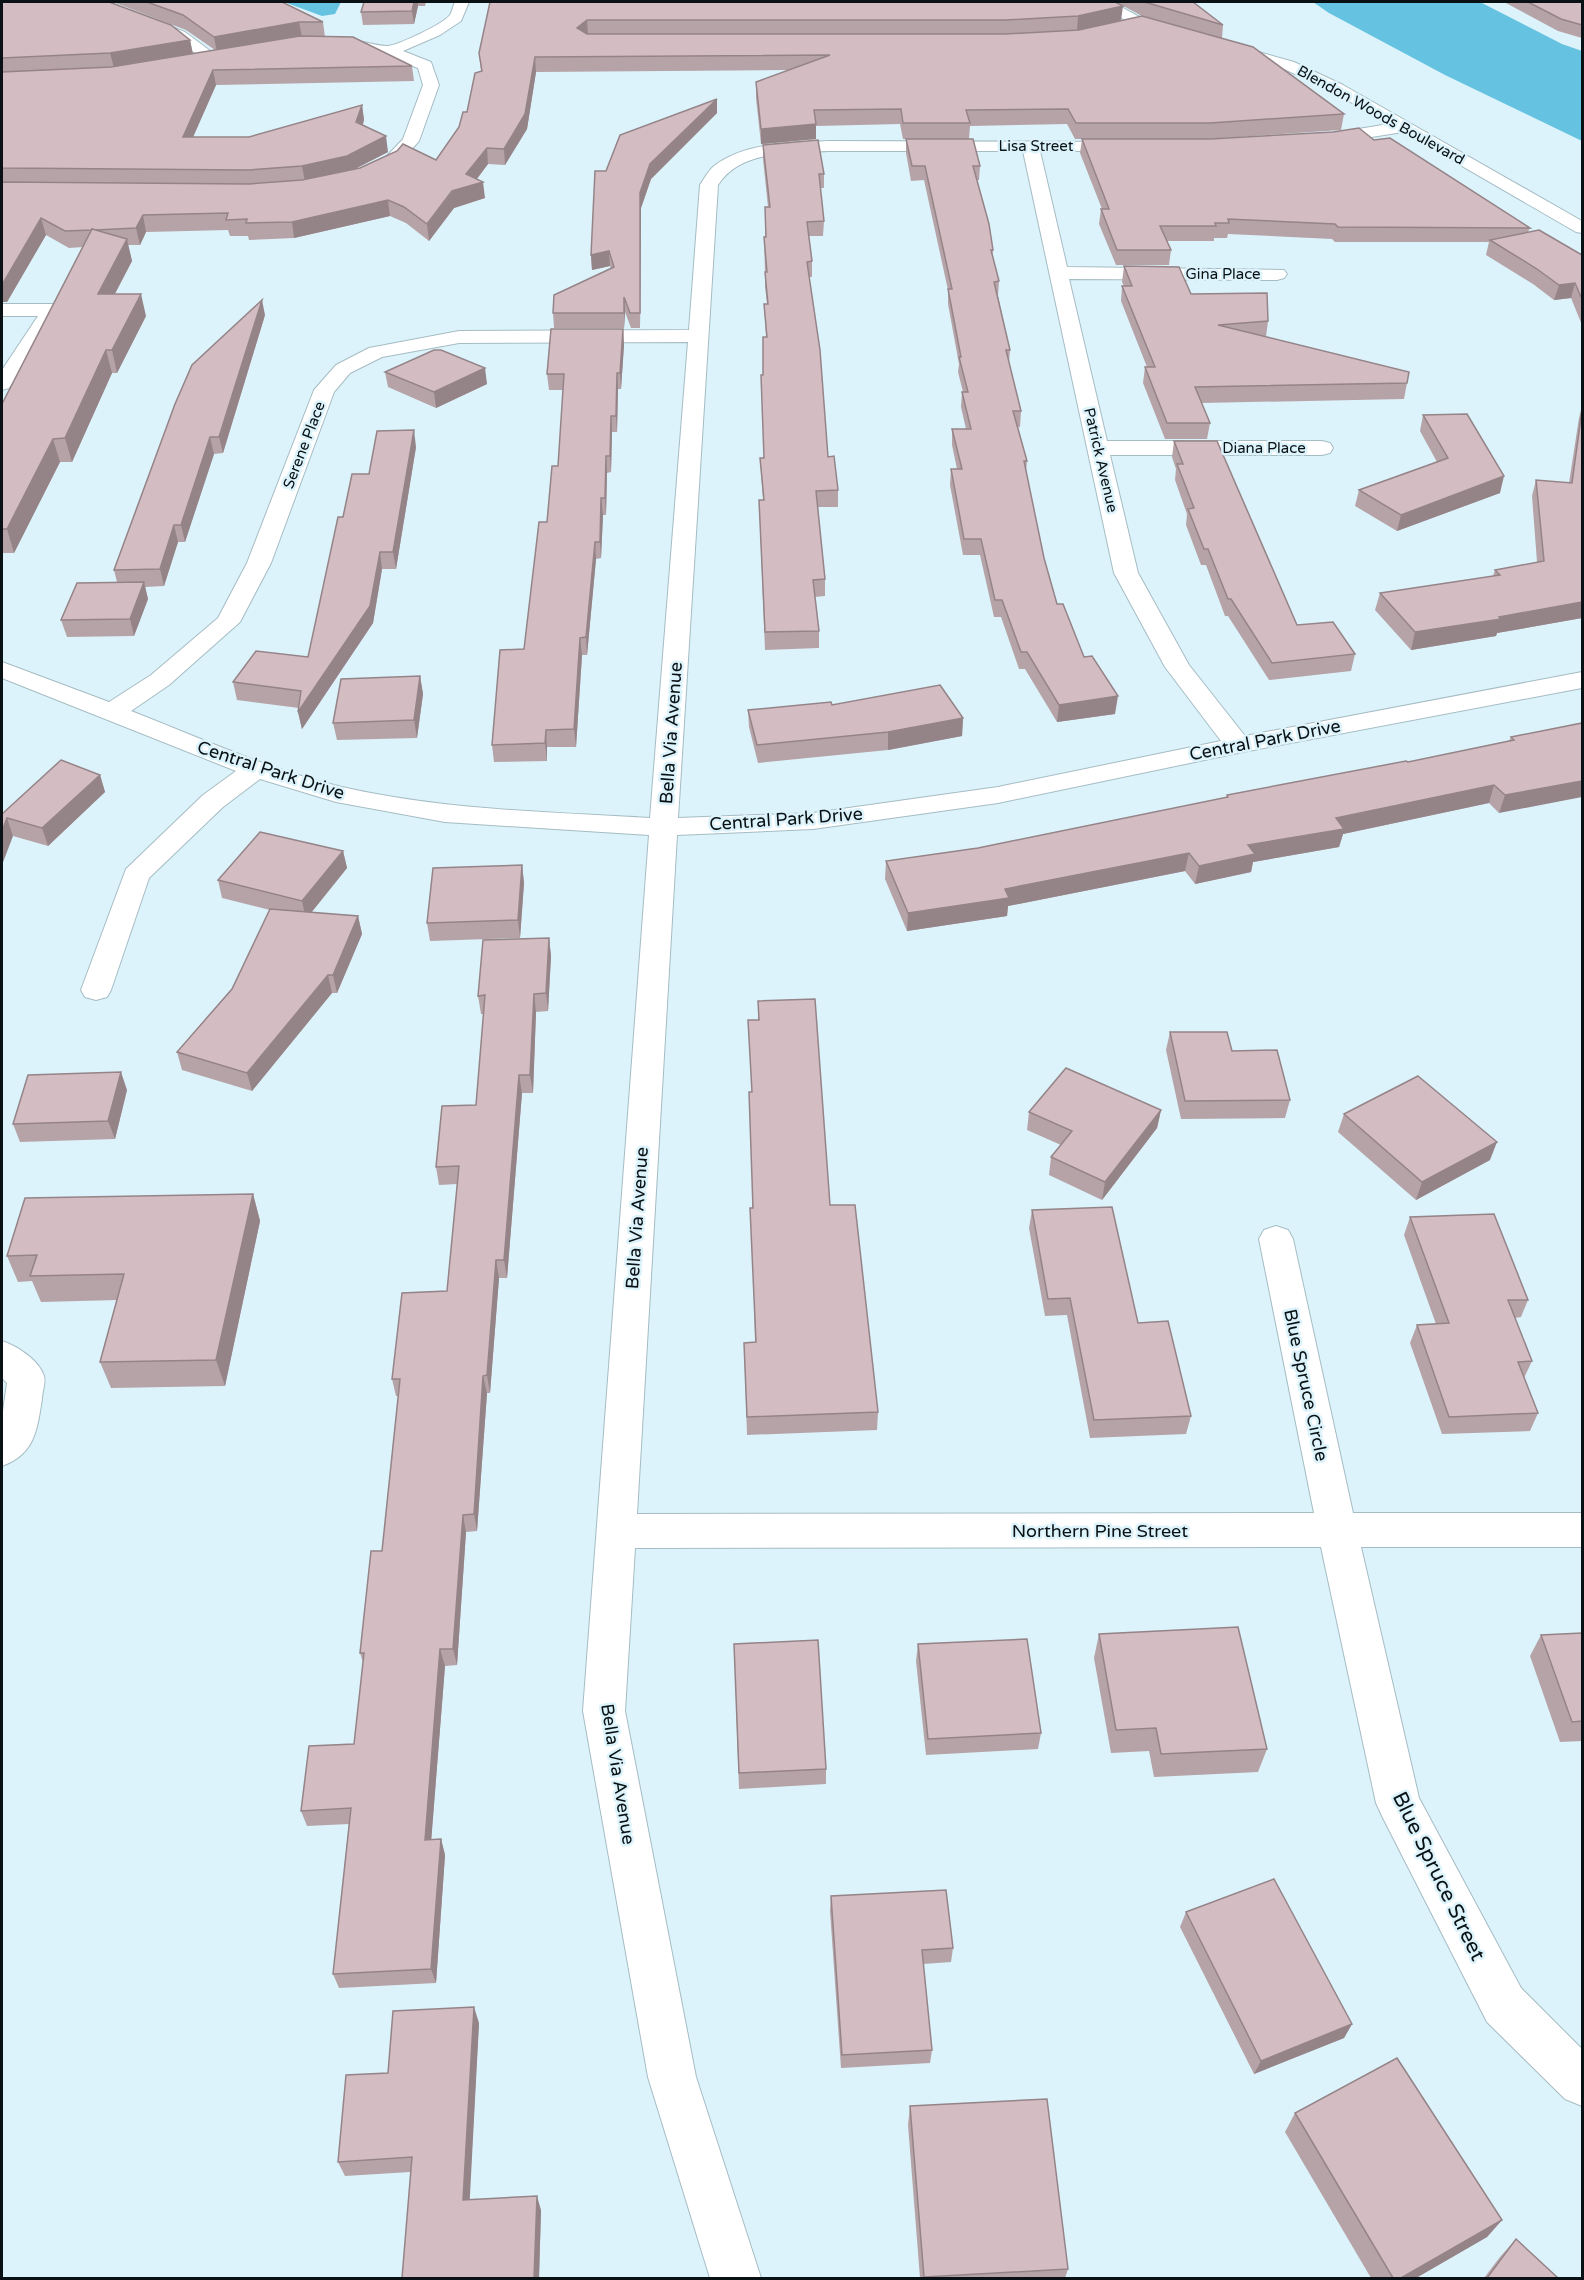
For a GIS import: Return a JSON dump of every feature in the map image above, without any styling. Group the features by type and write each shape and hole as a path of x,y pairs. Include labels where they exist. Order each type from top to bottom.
{"street":[{"path":"96,2 180,35 219,58 191,63"},
{"path":"392,50 435,32 456,18 462,2"},
{"path":"1102,2 1140,23 1193,38"},
{"path":"1119,28 1140,23"},
{"path":"312,44 351,44 392,50 425,65 431,85 411,141 392,161 355,178"},
{"name":"Blendon Woods Boulevard","path":"1214,44 1288,65 1337,88 1582,228"},
{"path":"1308,140 1405,127"},
{"name":"Lisa Street","path":"740,159 780,148 828,146 1137,146"},
{"name":"Patrick Avenue","path":"1030,146 1126,573 1178,667 1238,745"},
{"name":"Bella Via Avenue","path":"735,2278 672,2077 604,1711 709,185 718,171 740,159"},
{"name":"Gina Place","path":"1060,273 1277,274"},
{"path":"2,310 52,310 2,384"},
{"name":"Serene Place","path":"112,712 160,680 228,622 259,563 324,390 343,369 376,352 459,337 699,336"},
{"name":"Diana Place","path":"1097,448 1322,448"},
{"name":"Central Park Drive","path":"2,669 256,769 336,794 445,814 664,827 813,821 998,795 1238,745 1582,680"},
{"path":"96,990 136,875 213,801 256,769"},
{"name":"Blue Spruce Circle","path":"1276,1239 1337,1531"},
{"path":"2,1356 26,1378 18,1433 2,1450"},
{"name":"Northern Pine Street","path":"618,1531 1582,1530"},
{"name":"Blue Spruce Street","path":"1337,1531 1398,1803 1504,2005 1582,2082"}],"shaded area":[{"path":"284,2 341,2 335,14 322,16"},
{"path":"1313,2 1480,2 1562,44 1582,51 1582,141 1445,75 1329,13"}],"building":[{"path":"2,2 109,2 171,25 190,40 110,53 2,58"},
{"path":"147,2 282,2 323,22 299,22 214,37 183,15"},
{"path":"364,2 414,2 412,11 361,12"},
{"path":"490,2 1115,2 1123,6 1078,16 1005,20 587,20 577,28 587,34 1005,34 1079,30 1142,16 1253,47 1344,114 1210,123 1076,123 1068,109 966,110 970,123 903,123 901,109 814,110 816,124 761,129 756,82 830,55 535,57 525,114 504,149 487,148 466,174 483,182 452,191 427,224 404,207 388,200 292,222 246,223 247,219 226,220 228,213 143,215 136,228 65,231 41,218 2,285 2,182 249,184 302,180 360,168 397,151 403,144 436,160 459,127 463,112 467,112 475,73 482,71 479,53"},
{"path":"1144,2 1193,2 1223,25 1148,3"},
{"path":"1528,2 1582,2 1582,25 1561,19"},
{"path":"300,36 353,37 412,66 213,70 183,137 249,137 362,105 356,122 386,136 347,156 302,166 249,170 2,168 2,72 111,67"},
{"path":"717,99 650,164 640,193 640,313 630,313 624,297 624,313 553,313 554,295 614,267 609,251 591,255 595,171 606,171 620,135"},
{"path":"1359,128 1374,140 1390,138 1530,228 1338,227 1335,224 1228,219 1229,223 1215,223 1216,226 1160,226 1171,250 1117,250 1101,209 1109,209 1082,139 1210,139 1333,132"},
{"path":"906,139 973,139 980,166 973,166 989,224 993,250 991,250 999,281 994,282 1010,350 1006,350 1021,411 1013,411 1027,461 1024,461 1044,558 1057,604 1063,604 1084,657 1092,656 1118,696 1059,705 1027,652 1021,652 1002,600 995,600 981,539 964,539 951,469 962,469 952,429 971,429 962,392 968,392 959,357 961,357 948,289 952,289 925,166 912,166"},
{"path":"818,140 824,174 819,174 824,221 807,222 812,261 807,262 820,350 828,457 834,456 838,490 816,491 825,579 813,580 819,631 765,632 759,500 764,500 760,458 764,458 761,375 763,375 763,337 767,337 764,304 768,304 765,272 767,272 764,237 766,237 765,207 770,207 763,145"},
{"path":"92,229 127,239 98,294 141,294 112,350 106,350 65,438 53,439 7,529 2,529 2,404"},
{"path":"1539,230 1582,255 1582,299 1575,283 1559,285 1490,240"},
{"path":"1124,266 1179,267 1191,294 1267,293 1268,321 1218,325 1409,372 1407,383 1195,387 1210,423 1167,423 1145,367 1155,367 1122,286 1132,286"},
{"path":"262,300 219,437 210,437 181,525 174,525 160,569 114,570 175,404 192,365"},
{"path":"551,329 623,329 620,373 617,373 616,416 611,416 610,456 606,456 605,498 601,498 600,542 595,542 586,637 580,638 574,729 546,730 545,743 492,745 500,650 524,649 539,522 547,522 552,466 558,466 564,374 547,374"},
{"path":"434,350 441,350 485,368 434,392 385,372"},
{"path":"1582,410 1582,602 1499,617 1501,619 1415,632 1380,593 1500,575 1495,570 1544,561 1536,480 1572,483"},
{"path":"1467,414 1504,476 1401,515 1359,490 1448,458 1423,415"},
{"path":"414,430 393,552 380,552 370,606 298,712 301,691 233,682 256,651 308,657 338,517 343,517 352,474 369,474 377,431"},
{"path":"1174,441 1217,441 1297,625 1333,622 1355,654 1272,663 1231,599 1228,599 1208,549 1204,549 1188,509 1194,508 1177,464 1183,464"},
{"path":"144,582 130,619 61,620 77,583"},
{"path":"420,676 414,720 333,723 341,679"},
{"path":"940,685 963,718 888,732 757,745 748,710 831,702 832,705"},
{"path":"1582,723 1582,781 1505,795 1494,785 1336,818 1344,829 1248,845 1255,854 1199,866 1189,853 1005,889 1009,898 908,913 886,861 978,848 1228,797 1227,795 1408,762 1514,740 1511,737"},
{"path":"61,760 100,775 42,828 7,818 2,831 2,814"},
{"path":"260,832 343,851 302,901 218,880"},
{"path":"522,865 518,920 427,923 433,868"},
{"path":"270,909 358,916 333,975 328,975 247,1073 177,1052 232,989"},
{"path":"549,938 546,993 534,994 530,1075 519,1075 504,1260 496,1260 487,1375 483,1376 474,1514 463,1515 453,1649 440,1649 425,1840 441,1839 431,1969 333,1974 351,1808 301,1811 309,1746 354,1744 364,1653 360,1653 371,1551 382,1551 400,1379 392,1379 402,1293 447,1291 459,1166 436,1167 442,1106 476,1105 485,995 478,996 483,940"},
{"path":"815,999 830,1205 855,1205 878,1412 747,1417 744,1343 756,1342 750,1208 753,1208 749,1092 752,1092 748,1020 759,1020 758,1001"},
{"path":"1170,1032 1227,1032 1232,1051 1277,1050 1290,1100 1185,1101"},
{"path":"1066,1068 1161,1110 1105,1182 1051,1157 1072,1131 1029,1112"},
{"path":"121,1072 108,1121 13,1124 28,1075"},
{"path":"1418,1076 1497,1142 1422,1182 1344,1114"},
{"path":"253,1194 216,1360 100,1362 124,1274 30,1276 37,1255 7,1256 25,1198"},
{"path":"1112,1207 1138,1323 1168,1321 1191,1416 1094,1420 1070,1298 1048,1299 1032,1210"},
{"path":"1494,1214 1528,1300 1508,1300 1532,1361 1518,1362 1538,1413 1449,1417 1417,1325 1449,1323 1410,1217"},
{"path":"1238,1627 1267,1749 1161,1754 1156,1728 1116,1730 1099,1634"},
{"path":"1582,1633 1582,1721 1572,1722 1541,1635"},
{"path":"1027,1639 1041,1733 928,1739 918,1644"},
{"path":"818,1640 826,1769 739,1773 734,1644"},
{"path":"1274,1879 1352,2024 1261,2061 1186,1912"},
{"path":"946,1890 953,1948 922,1950 932,2050 842,2055 831,1896"},
{"path":"474,2007 463,2200 537,2196 534,2278 402,2278 412,2157 338,2162 346,2075 388,2073 393,2011"},
{"path":"1397,2058 1502,2220 1401,2278 1393,2278 1295,2113"},
{"path":"1047,2099 1068,2269 924,2277 910,2106"},
{"path":"1516,2239 1558,2278 1487,2278"}]}
